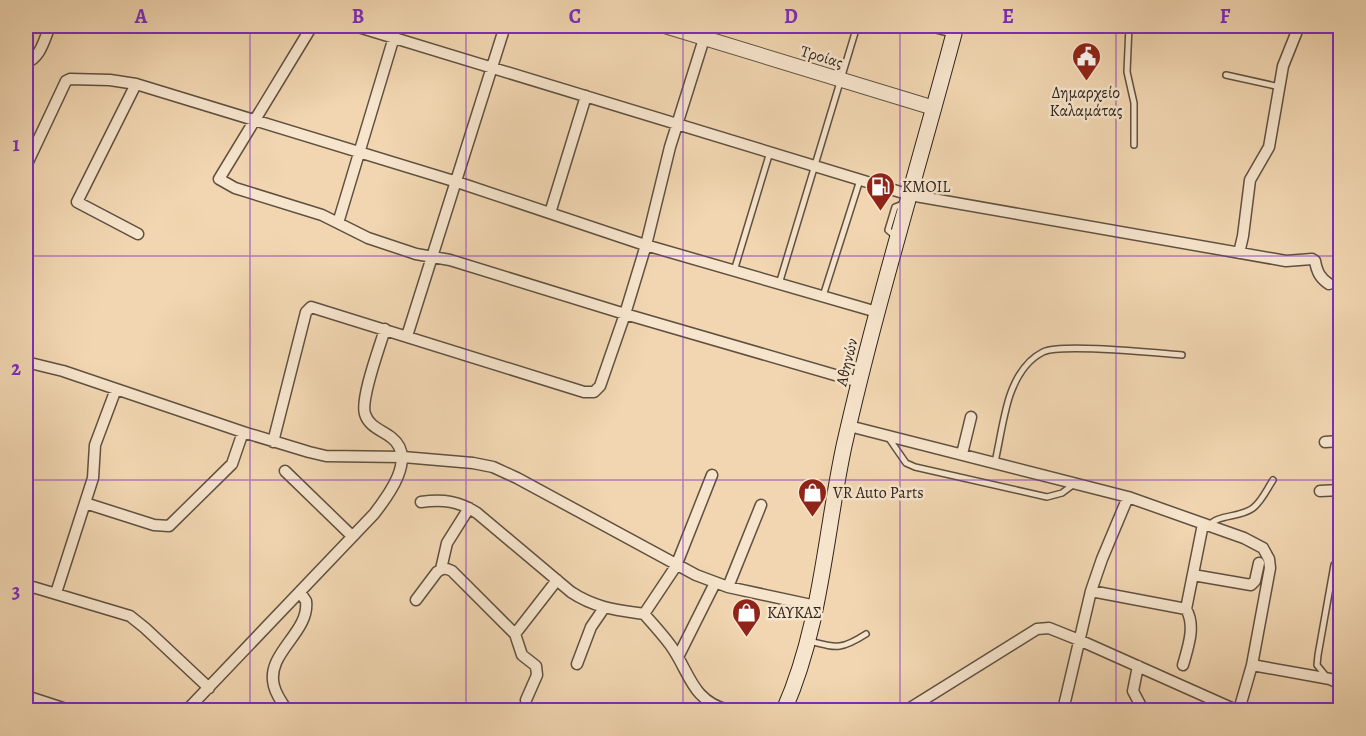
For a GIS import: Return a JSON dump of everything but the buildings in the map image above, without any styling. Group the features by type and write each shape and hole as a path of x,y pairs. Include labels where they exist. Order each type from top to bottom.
{"main road":[{"name":"Αθηνών","path":"784,711 808,640 816,606 859,382 955,29"}],"street":[{"path":"26,62 35,58 50,26"},
{"path":"312,26 219,179 235,188 322,215 368,238 416,254 445,258 625,314 859,382"},
{"path":"355,26 860,180 909,199 1286,261 1311,259 1315,261 1322,280 1329,284"},
{"path":"407,336 505,26"},
{"name":"Τροίας","path":"665,26 706,32 841,80 934,108"},
{"path":"930,26 955,29"},
{"path":"1239,253 1250,180 1269,147 1285,59 1299,26"},
{"path":"1336,26 1341,29"},
{"path":"273,442 306,312 311,307 584,392 594,392 600,386 625,314 646,245 677,124 706,32"},
{"path":"338,223 394,37"},
{"path":"26,166 66,81 70,79 110,80 135,84 457,182 646,245 877,312"},
{"path":"135,84 77,202 138,234"},
{"path":"549,213 586,96"},
{"path":"187,711 388,495 403,458 393,438 369,423 364,413 365,400 385,329"},
{"path":"26,362 116,388 273,442 326,456 473,463 497,469 676,566 715,583 816,606"},
{"path":"56,593 93,478 95,445 116,388"},
{"path":"962,454 971,417"},
{"path":"849,426 1128,497 1245,538 1263,548 1269,559 1269,574 1252,665 1238,711 1049,628 1037,629 907,711"},
{"path":"85,503 154,525 169,526 232,464 243,432"},
{"path":"1325,442 1341,441"},
{"path":"285,471 352,536"},
{"path":"644,614 676,566 712,475"},
{"path":"1320,491 1341,490"},
{"path":"1063,711 1091,591 1128,497"},
{"path":"421,502 450,501 469,508 586,602 604,608 644,614 678,657 699,694 708,702 728,711"},
{"path":"728,587 761,505"},
{"path":"416,600 441,569 447,543 469,508"},
{"path":"1186,609 1206,525"},
{"path":"1193,575 1251,585 1255,582 1259,563"},
{"path":"441,569 447,568 452,571 515,634 519,650 538,671 526,700"},
{"path":"515,634 556,580"},
{"path":"678,657 715,583"},
{"path":"26,585 135,619 209,688"},
{"path":"1091,591 1186,609 1191,616 1191,637 1184,665"},
{"path":"287,711 274,687 274,669 279,656 304,616 306,601 300,592"},
{"path":"577,664 591,627 604,608"},
{"path":"1252,665 1335,681"},
{"path":"1138,666 1133,691 1143,711"},
{"path":"26,696 69,711"}],"lane":[{"path":"779,284 857,26"},
{"path":"1129,26 1127,72 1135,110 1134,145"},
{"path":"1226,75 1280,87"},
{"path":"734,271 770,152"},
{"path":"823,296 860,180"},
{"path":"995,462 1010,395 1029,362 1045,351 1065,348 1182,355"},
{"path":"888,436 906,463 915,467 1047,497 1062,493 1074,483"},
{"path":"1206,525 1216,519 1235,517 1252,508 1273,480"},
{"path":"1334,565 1317,665 1322,672 1335,681"},
{"path":"808,640 841,647 849,645 866,634"}],"place":[{"name":"Δημαρχείο Καλαμάτας","path":"1086,82"},
{"name":"KMOIL","path":"881,212"},
{"name":"VR Auto Parts","path":"812,518"},
{"name":"ΚΑΥΚΑΣ","path":"746,638"}]}
